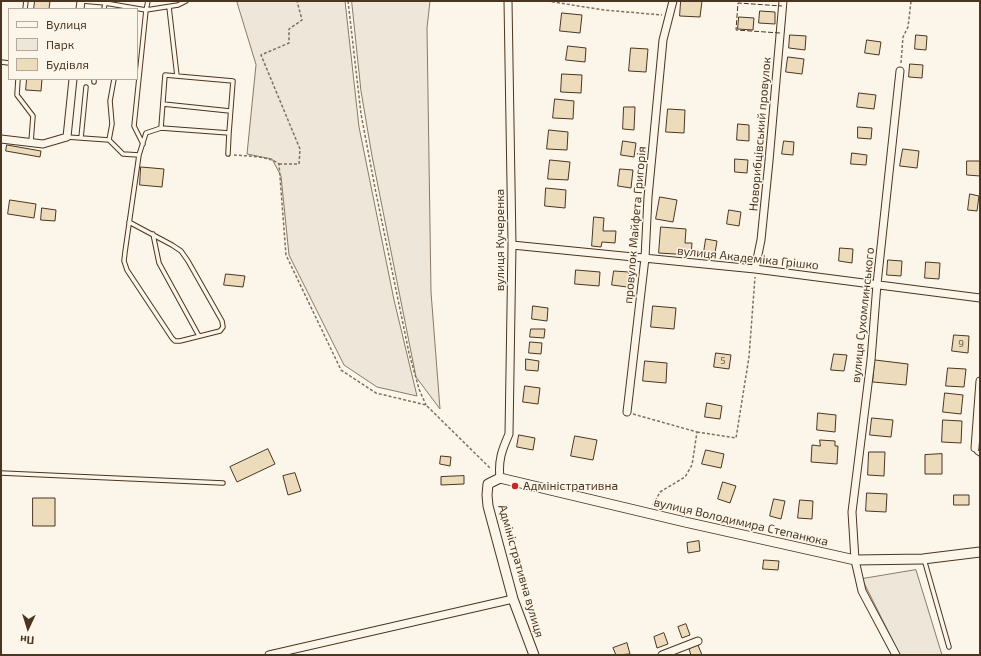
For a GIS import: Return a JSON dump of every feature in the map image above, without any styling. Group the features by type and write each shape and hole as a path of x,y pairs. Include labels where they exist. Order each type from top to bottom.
{"street":[{"name":"вулиця Кучеренка","path":"500,478 499,468 501,452 509,434 512,245 508,1"},
{"name":"провулок Майфета Григорія","path":"627,412 645,258 648,197 663,40 673,1"},
{"name":"Новорибцівський провулок","path":"756,269 761,240 769,169 783,1"},
{"name":"вулиця Сухомлинського","path":"896,655 862,591 855,560 852,512 871,360 877,284 900,71"},
{"path":"1,139 43,144 67,137 73,80"},
{"name":"вулиця Академіка Грішко","path":"512,245 756,269 980,298"},
{"path":"977,451 980,381"},
{"name":"вулиця Володимира Степанюка","path":"500,478 649,514 855,560 923,558 980,552"},
{"name":"Адміністративна вулиця","path":"500,478 488,484 488,506 513,599 534,655"},
{"path":"269,655 513,599"},
{"path":"662,655 698,641"}],"lane":[{"path":"82,1 119,3 146,10 178,6 186,1"},
{"path":"143,144 134,126 148,1"},
{"path":"104,8 105,3"},
{"path":"169,7 177,76"},
{"path":"161,128 165,75 232,81 228,154"},
{"path":"18,80 17,95 33,116 30,142"},
{"path":"109,140 112,124 110,101 114,80"},
{"path":"81,138 86,87"},
{"path":"163,104 230,111"},
{"path":"129,222 153,234 180,251 188,261 222,321 223,327 220,331 175,341 127,270 124,261 129,222 139,155 146,133 161,128 229,133"},
{"path":"67,137 109,140 123,154 139,155"},
{"path":"153,234 159,263 199,336"},
{"path":"1,473 223,483"},
{"path":"923,558 949,647"}],"path":[{"path":"228,154 250,156 275,161 279,164 299,164 300,149 261,55 289,43 289,29 302,20 297,1"},
{"path":"348,1 362,114 375,188 408,353 426,405 500,478"},
{"path":"547,1 604,10 670,16"},
{"path":"900,71 903,37 908,27 911,1"},
{"path":"279,164 286,256 341,370 376,393 426,405"},
{"path":"627,412 697,432 736,438 749,357 756,269"},
{"path":"649,514 660,492 685,477 692,465 697,432"}],"green space":[{"path":"237,1 345,1 359,127 394,300 417,396 377,387 344,365 289,255 281,176 272,159 247,154 256,65"},
{"path":"352,1 430,1 427,28 431,292 440,409 416,377 372,156 361,91"},
{"path":"916,570 942,655 900,655 862,579"}],"building":[{"path":"35,1 50,1 49,8 34,8"},
{"path":"681,1 702,1 700,17 680,16"},
{"path":"760,11 775,12 775,24 759,23"},
{"path":"562,13 582,15 580,33 560,31"},
{"path":"739,17 754,18 753,30 738,29"},
{"path":"790,35 806,36 805,50 789,48"},
{"path":"916,35 927,36 926,50 915,49"},
{"path":"867,40 881,42 879,55 865,53"},
{"path":"568,46 586,48 585,62 566,60"},
{"path":"631,48 648,49 646,72 629,71"},
{"path":"788,57 804,59 802,74 786,72"},
{"path":"910,64 923,65 922,78 909,77"},
{"path":"562,74 582,75 581,93 561,92"},
{"path":"27,80 42,80 41,91 26,90"},
{"path":"859,93 876,95 874,109 857,107"},
{"path":"555,99 574,101 573,119 553,118"},
{"path":"624,107 635,107 634,130 623,129"},
{"path":"668,109 685,110 684,133 666,132"},
{"path":"738,124 749,125 749,141 737,140"},
{"path":"858,127 872,128 871,139 858,138"},
{"path":"549,130 568,132 567,150 547,149"},
{"path":"623,141 636,143 634,157 621,155"},
{"path":"784,141 794,142 793,155 782,154"},
{"path":"7,145 41,151 40,157 6,151"},
{"path":"903,149 919,151 917,168 900,166"},
{"path":"852,153 867,155 866,165 851,164"},
{"path":"735,159 748,160 747,173 735,172"},
{"path":"550,160 570,162 568,180 548,179"},
{"path":"967,161 980,161 980,176 967,175"},
{"path":"141,167 164,169 162,187 140,185"},
{"path":"620,169 633,170 631,188 618,186"},
{"path":"546,188 566,190 565,208 545,206"},
{"path":"970,194 979,196 977,211 968,210"},
{"path":"660,197 677,200 673,222 656,219"},
{"path":"10,200 36,204 34,218 8,214"},
{"path":"42,208 56,210 55,221 41,220"},
{"path":"729,210 741,212 739,226 727,224"},
{"path":"594,217 604,218 603,231 616,231 615,243 602,242 601,247 592,246"},
{"path":"661,227 686,229 685,243 692,243 691,255 659,253"},
{"path":"706,239 717,241 715,253 704,252"},
{"path":"840,248 853,249 852,263 839,261"},
{"path":"888,260 902,261 901,276 887,275"},
{"path":"926,262 940,263 939,279 925,278"},
{"path":"576,270 600,272 599,286 575,284"},
{"path":"614,271 629,272 627,287 612,285"},
{"path":"226,274 245,276 243,287 224,285"},
{"path":"533,306 548,308 547,321 532,319"},
{"path":"653,306 676,308 674,329 651,327"},
{"path":"531,329 545,329 544,338 530,337"},
{"path":"954,335 969,336 968,353 952,351"},
{"path":"530,342 542,343 541,354 529,353"},
{"path":"716,353 731,355 729,369 714,367"},
{"path":"834,354 847,355 844,371 831,370"},
{"path":"526,359 539,361 538,371 526,370"},
{"path":"875,360 908,364 906,385 873,382"},
{"path":"645,361 667,363 666,383 643,381"},
{"path":"948,368 966,369 964,387 946,386"},
{"path":"525,386 540,388 538,404 523,402"},
{"path":"945,393 963,395 961,414 943,412"},
{"path":"707,403 722,406 720,419 705,417"},
{"path":"818,413 836,415 835,432 817,430"},
{"path":"872,418 893,420 891,437 870,435"},
{"path":"943,420 962,421 961,443 942,442"},
{"path":"519,435 535,438 533,450 517,447"},
{"path":"575,436 597,440 593,460 571,456"},
{"path":"820,440 835,441 835,446 838,446 837,464 811,462 812,445 820,446"},
{"path":"268,449 275,464 237,482 230,467"},
{"path":"706,450 724,454 721,468 702,464"},
{"path":"869,452 885,452 884,476 868,475"},
{"path":"942,454 942,474 925,474 925,455"},
{"path":"441,456 451,457 450,466 440,464"},
{"path":"295,473 301,491 288,495 283,476"},
{"path":"464,476 464,484 441,485 441,477"},
{"path":"723,482 736,486 730,503 718,499"},
{"path":"867,493 887,494 886,512 866,511"},
{"path":"954,495 969,495 969,505 954,505"},
{"path":"33,498 55,498 55,526 33,526"},
{"path":"774,499 785,501 781,519 770,516"},
{"path":"800,500 813,501 812,519 798,518"},
{"path":"699,541 700,551 688,553 687,543"},
{"path":"764,560 779,561 778,570 763,569"},
{"path":"686,624 690,635 682,638 678,627"},
{"path":"664,633 668,644 657,648 654,637"},
{"path":"627,643 630,654 616,655 613,648"},
{"path":"698,645 702,655 691,655 689,649"}],"fence":[{"path":"780,33 736,30 738,3 782,6"}],"place":[{"name":"Адміністративна","path":"515,486"}]}
